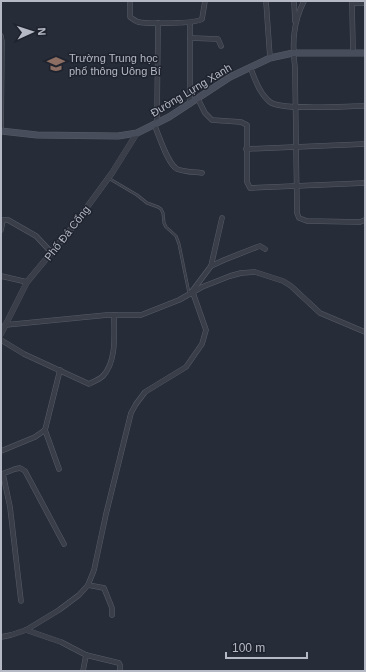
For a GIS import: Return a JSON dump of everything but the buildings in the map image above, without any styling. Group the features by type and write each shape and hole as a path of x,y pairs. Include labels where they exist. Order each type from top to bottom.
{"main road":[{"name":"Đường Lựng Xanh","path":"1,131 37,135 118,136 137,133 190,104 230,78 270,58 293,53 365,53"}],"street":[{"path":"130,1 130,13 132,19 139,22 158,23 190,23 200,21 202,19 205,1"},
{"path":"266,1 270,58"},
{"path":"294,1 295,22 293,53 296,107 297,213 299,218 302,220 360,222 365,220"},
{"path":"295,22 304,1"},
{"path":"353,53 352,2 365,3"},
{"path":"158,23 155,124 173,166 184,171 202,173"},
{"path":"190,23 190,104"},
{"path":"1,36 1,131"},
{"path":"190,38 218,39 221,46"},
{"path":"250,67 259,88 271,103 276,105 296,107 365,106"},
{"path":"198,98 205,113 212,120 241,122 247,124 247,182 250,188 365,183"},
{"name":"Phố Đá Cổng","path":"1,334 27,282 71,230 109,178 137,133"},
{"path":"246,149 365,144"},
{"path":"191,294 211,266 222,218"},
{"path":"1,230 3,220 8,220 36,236 52,253"},
{"path":"211,266 260,246 265,249"},
{"path":"5,325 114,315 141,315 237,273 254,272 283,281 291,286 320,313 365,332"},
{"path":"1,276 27,282"},
{"path":"1,637 26,630 59,610 79,595 88,585 94,570 104,522 131,413 145,392 186,367 196,354 205,334 205,325 191,294"},
{"path":"1,340 24,354 89,384 102,376 109,366 111,359 114,315"},
{"path":"59,469 45,430 60,370"},
{"path":"1,450 35,437 45,430"},
{"path":"20,601 10,507 2,474 15,468 20,468 25,471 64,544"},
{"path":"88,585 104,588 112,608 112,615"},
{"path":"26,630 61,642 86,655 119,663 120,671"},
{"path":"83,671 86,655"}],"lane":[{"path":"109,178 137,194 147,203 161,209 166,227 176,236 179,244 191,294"}],"place":[{"name":"Trường Trung học phổ thông Uông Bí","path":"56,64"}]}
